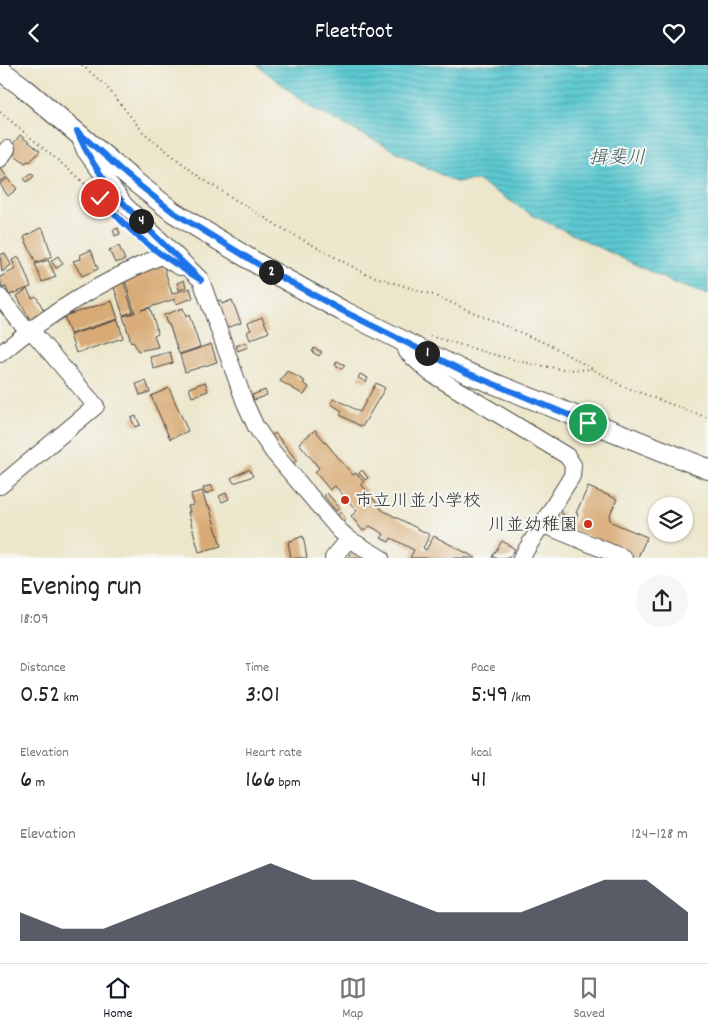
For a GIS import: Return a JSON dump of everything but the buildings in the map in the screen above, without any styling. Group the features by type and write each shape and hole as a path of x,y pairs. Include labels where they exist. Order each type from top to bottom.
{"main road":[{"path":"0,70 77,131 173,212 216,240 341,310 465,372 708,469"}],"street":[{"path":"77,131 85,151 125,205 201,280 245,403 256,427 273,452 349,539 381,558"},
{"path":"0,354 55,311 122,273 161,256 201,280"},
{"path":"0,297 96,406 0,486"},
{"path":"403,341 407,352 430,373 567,456 573,465 572,476 521,558"},
{"path":"542,524 624,558"},
{"path":"333,558 349,539"}],"path":[{"path":"82,65 106,86 143,132 202,179 275,224 366,274 432,295 554,347 622,386 708,418"},
{"path":"0,113 79,178 126,228 140,239"},
{"path":"426,335 530,363 579,371 593,369"}],"water":[{"name":"揖斐川","path":"257,65 708,65 708,295 676,284 534,216 477,180 455,182 312,108"}],"place":[{"name":"市立川並小学校","path":"345,500"},
{"name":"川並幼稚園","path":"588,524"}],"route":[{"path":"100,198 126,228 161,256 201,280 125,205 85,151 77,131 129,177 173,212 261,266 341,310 465,372 588,423"}]}
